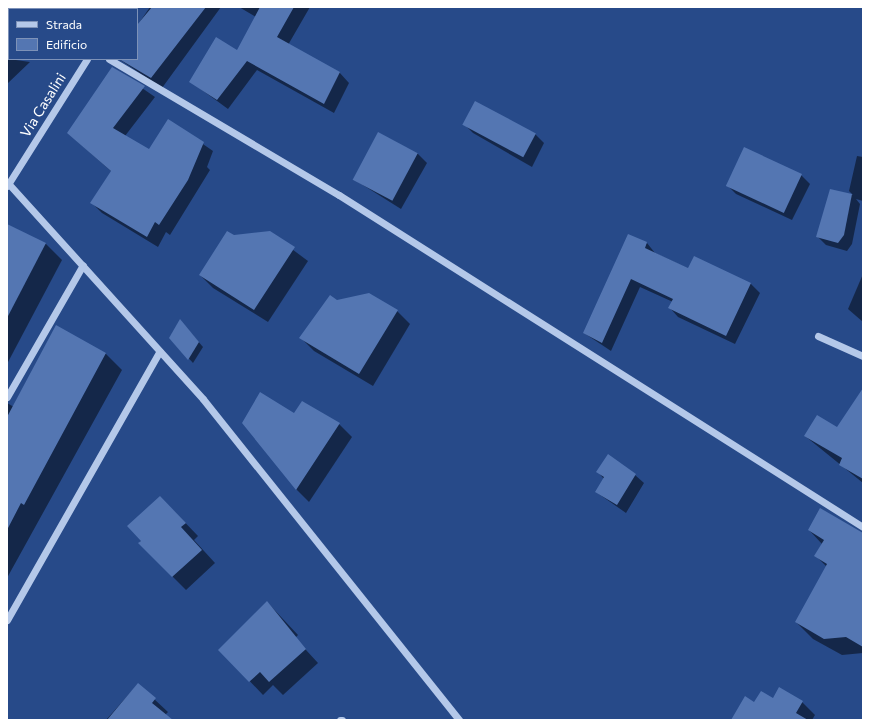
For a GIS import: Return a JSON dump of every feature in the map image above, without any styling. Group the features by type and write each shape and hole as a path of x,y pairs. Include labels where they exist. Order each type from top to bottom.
{"street":[{"name":"Via Casalini","path":"7,183 86,60"},
{"path":"111,60 339,195 863,526"},
{"path":"7,183 203,399 459,720"},
{"path":"7,397 83,265"},
{"path":"818,336 863,356"},
{"path":"7,620 160,351"}],"building":[{"path":"152,7 206,7 151,78 121,60 138,60 138,24"},
{"path":"260,7 294,7 277,37 340,72 324,104 247,61 217,100 189,82 216,37 237,50"},
{"path":"112,67 145,86 113,128 149,149 168,119 204,142 188,180 159,225 155,222 147,237 90,203 111,171 67,133"},
{"path":"475,101 536,133 523,157 462,125"},
{"path":"378,132 418,153 392,201 353,180"},
{"path":"744,147 802,174 784,213 726,186"},
{"path":"830,189 852,194 844,235 838,243 816,237"},
{"path":"7,224 46,243 7,318"},
{"path":"227,231 234,235 270,231 295,247 254,310 199,275"},
{"path":"628,234 647,242 645,248 688,268 694,256 751,283 726,336 668,308 673,299 631,279 602,343 583,333"},
{"path":"369,293 398,310 359,374 299,338 330,295 337,300"},
{"path":"180,319 199,342 188,360 169,338"},
{"path":"56,325 106,353 24,505 21,503 7,530 7,417"},
{"path":"863,388 863,479 839,465 842,458 804,436 817,415 837,427"},
{"path":"260,392 294,413 302,401 340,423 296,490 242,423"},
{"path":"608,454 636,474 617,505 595,492 604,477 596,472"},
{"path":"160,496 186,523 181,527 202,550 172,577 138,543 141,541 127,526"},
{"path":"820,508 863,533 863,647 846,637 824,639 795,622 827,564 814,556 824,540 808,530"},
{"path":"267,601 306,649 269,682 260,672 249,682 218,650"},
{"path":"138,683 156,698 152,703 173,720 107,720"},
{"path":"779,687 803,701 796,713 808,720 731,720 745,696 754,702 761,691 773,698"}]}
